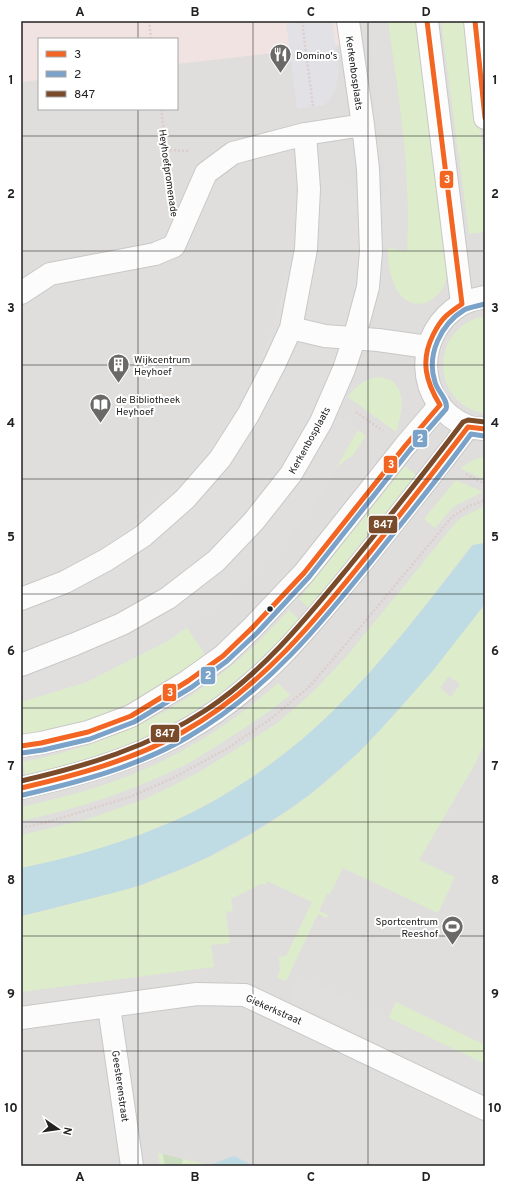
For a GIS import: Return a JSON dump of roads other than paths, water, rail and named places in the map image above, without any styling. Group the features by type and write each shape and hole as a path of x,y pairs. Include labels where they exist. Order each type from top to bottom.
{"street":[{"name":"Kerkenbosplaats","path":"21,665 122,624 168,598 216,561 254,521 291,474 321,422 344,369 354,339 368,287 371,251 368,169 348,21"},
{"path":"427,21 462,304"},
{"path":"475,21 485,118"},
{"path":"21,293 50,274 155,254 174,246 206,173 233,153 311,133 363,125"},
{"path":"21,599 65,582 106,560 143,536 184,499 220,459 248,415 291,328 306,249 311,133"},
{"path":"21,788 97,769 141,753 184,732 223,707 255,682 287,651 334,596 436,470 476,428 450,417 440,406 428,382 425,362 432,334 443,318 462,304 485,297"},
{"path":"291,328 325,336 378,340 428,347"},
{"path":"21,746 88,732 131,716 188,681 223,656 304,573 405,446 440,406"},
{"name":"Giekerkstraat","path":"21,1018 197,994 245,995 485,1109"},
{"name":"Geesterenstraat","path":"109,1007 132,1166"}],"water":[{"path":"485,543 485,604 431,673 379,731 358,753 313,792 250,834 210,856 186,867 138,886 21,916 21,868 71,857 104,847 177,820 225,795 271,764 313,729 352,692 405,631 473,545"},
{"path":"234,1156 254,1166 209,1166 209,1165"}],"place":[{"name":"Domino's","path":"280,74"},
{"name":"Wijkcentrum Heyhoef","path":"118,384"},
{"name":"de Bibliotheek Heyhoef","path":"100,424"},
{"name":"Sportcentrum Reeshof","path":"453,946"}]}
